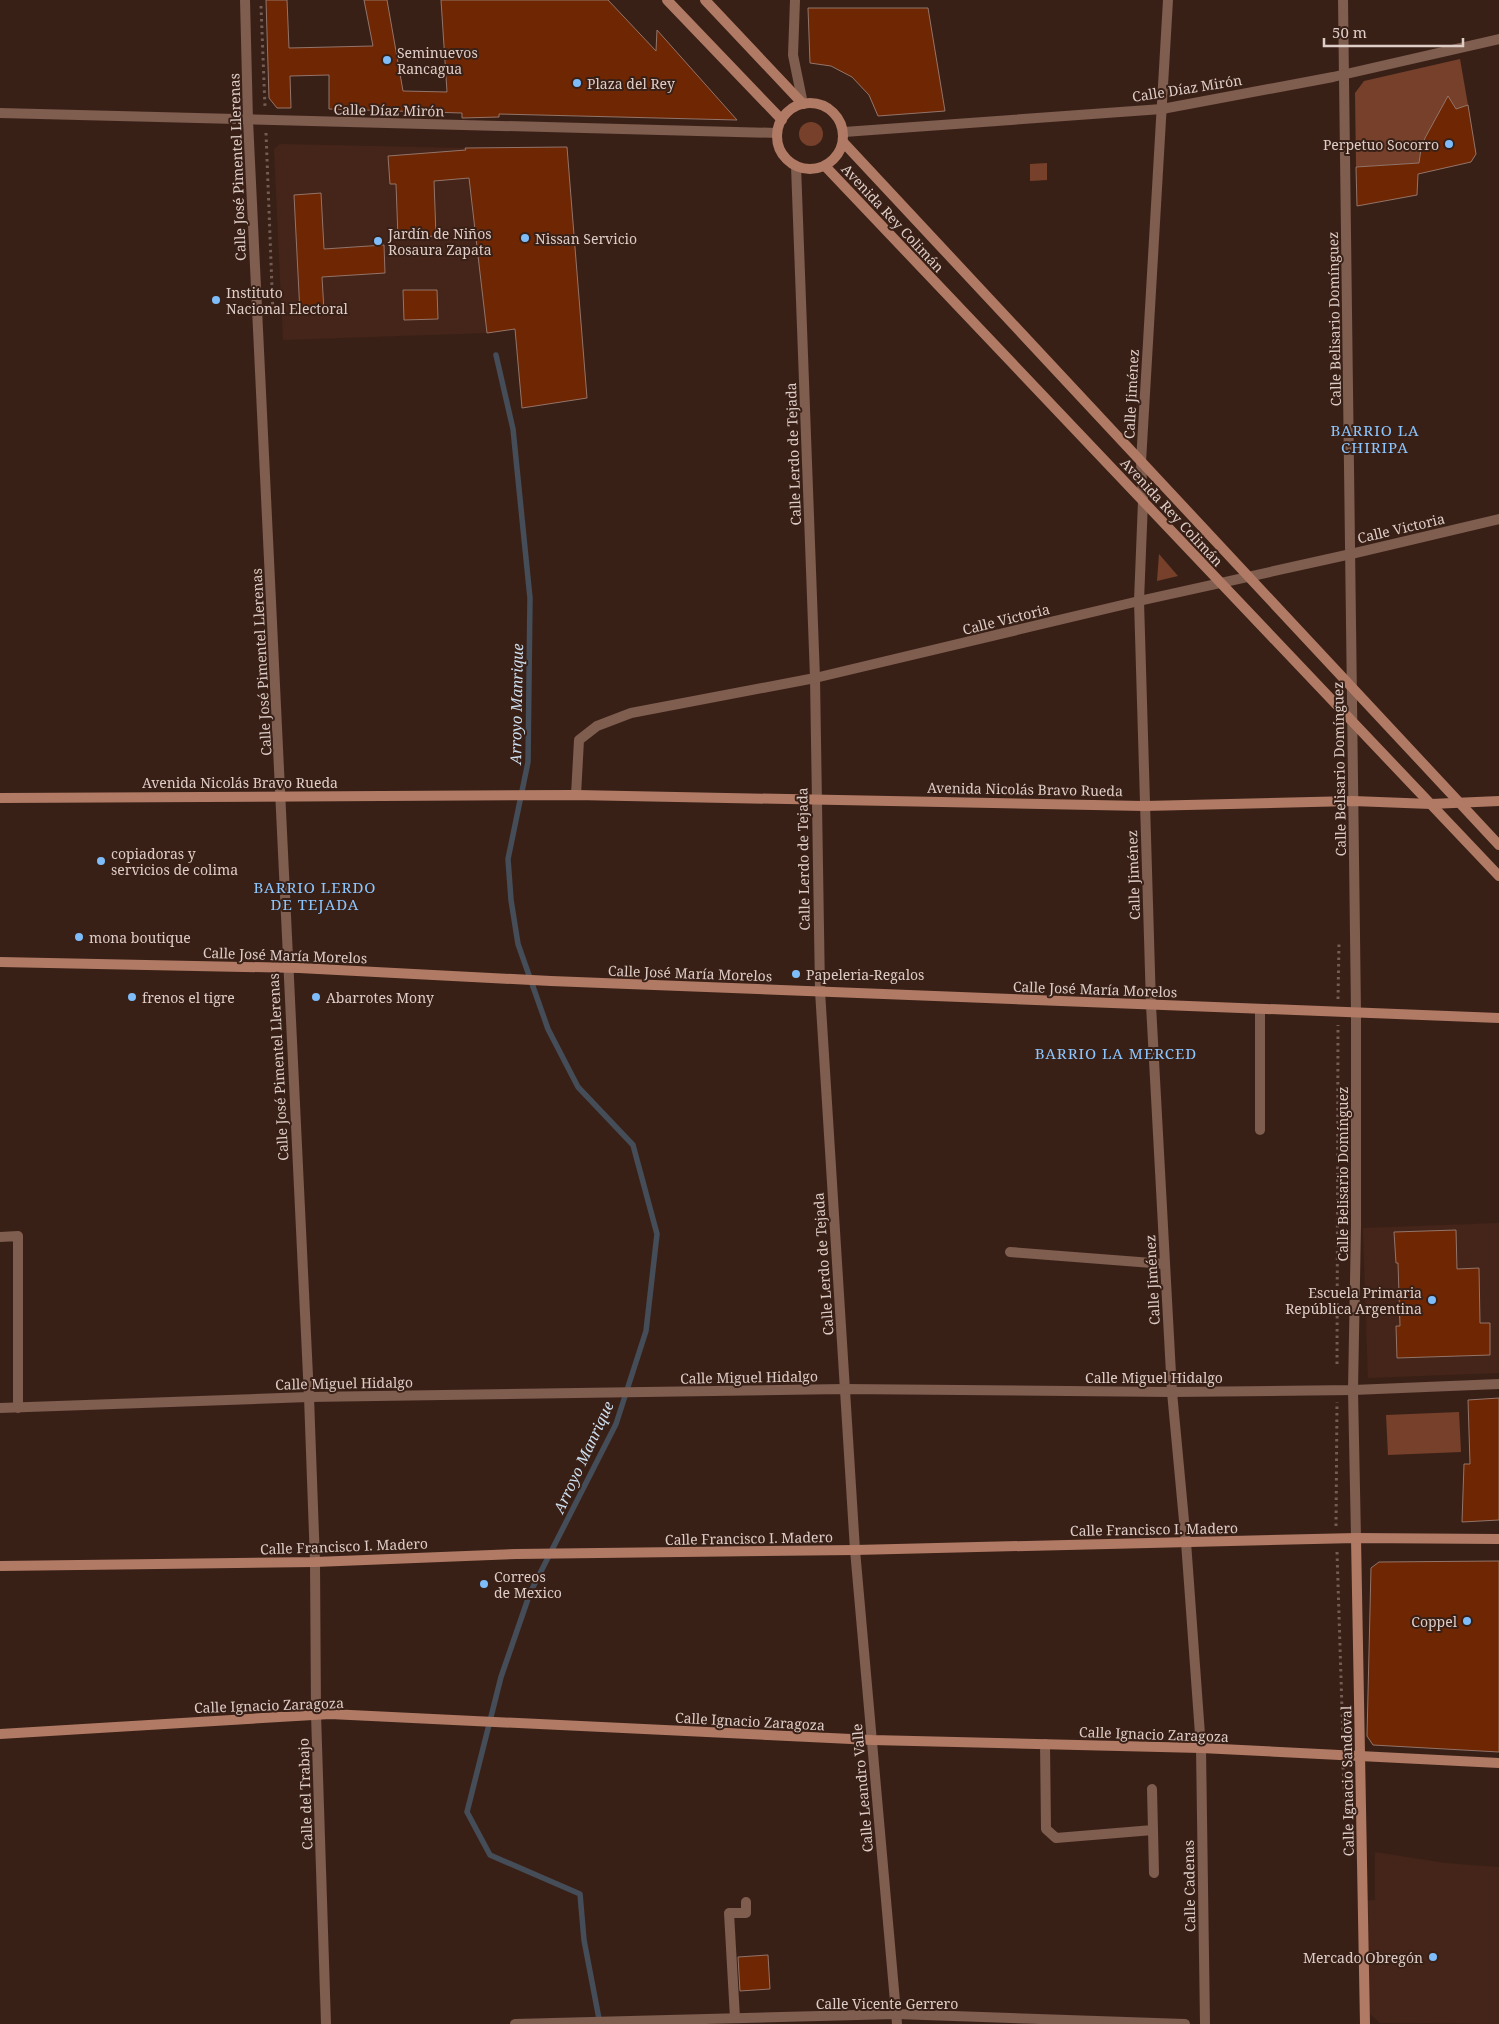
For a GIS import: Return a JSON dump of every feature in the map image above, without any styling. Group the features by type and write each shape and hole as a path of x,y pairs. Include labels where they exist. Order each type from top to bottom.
{"street":[{"name":"Calle José Pimentel Llerenas","path":"245,0 248,120 281,796 287,968 309,1397 315,1562"},
{"path":"667,0 782,120"},
{"path":"705,0 803,104"},
{"path":"794,0 793,55 803,104"},
{"name":"Calle Jiménez","path":"1168,0 1141,462 1143,501 1139,601 1151,1005 1172,1392 1186,1542 1201,1748"},
{"name":"Calle Belisario Domínguez","path":"1343,0 1356,1013 1356,1226 1353,1390 1356,1538"},
{"name":"Calle Díaz Mirón","path":"843,137 1162,109 1344,74 1499,39"},
{"path":"813,103 831,111 838,118 843,137 840,151 834,160 816,169 805,169 796,166 781,152 778,133 782,120 795,107 803,104 813,103"},
{"name":"Calle Díaz Mirón","path":"0,113 778,133"},
{"name":"Avenida Rey Colimán","path":"843,137 1141,462 1499,845"},
{"name":"Calle Lerdo de Tejada","path":"796,166 815,678 820,992 854,1550"},
{"name":"Avenida Rey Colimán","path":"825,166 1499,876"},
{"name":"Calle Victoria","path":"576,795 579,740 597,726 631,713 815,678 1139,601 1499,519"},
{"name":"Avenida Nicolás Bravo Rueda","path":"0,798 576,795 816,798 1144,806 1353,801 1430,804 1499,801"},
{"name":"Calle José María Morelos","path":"0,962 287,968 551,981 1499,1018"},
{"path":"1260,1009 1260,1130"},
{"path":"0,1237 18,1236 18,1408"},
{"path":"1010,1252 1165,1264"},
{"name":"Calle Miguel Hidalgo","path":"0,1408 309,1397 844,1389 1172,1392 1353,1390 1499,1384"},
{"name":"Calle Francisco I. Madero","path":"0,1566 315,1562 516,1554 854,1550 1356,1538 1499,1539"},
{"name":"Calle Ignacio Sandoval","path":"1356,1538 1365,2024"},
{"name":"Calle Leandro Valle","path":"854,1550 896,2019"},
{"name":"Calle del Trabajo","path":"315,1562 316,1714 326,2024"},
{"name":"Calle Ignacio Zaragoza","path":"0,1734 316,1714 872,1740 1201,1748 1499,1763"},
{"path":"1046,1744 1046,1829 1056,1838 1153,1830"},
{"name":"Calle Cadenas","path":"1201,1748 1205,2024"},
{"path":"1152,1789 1154,1872"},
{"path":"735,2018 729,1913 746,1913 746,1902"},
{"name":"Calle Vicente Gerrero","path":"514,2024 655,2022 735,2018 1185,2024"}],"shaded area":[{"path":"1460,59 1468,105 1454,110 1425,138 1419,163 1356,167 1355,93 1364,81"},
{"path":"811,122 819,126 823,134 819,142 811,146 803,142 799,134 803,126"},
{"name":"Jardín de Niños Rosaura Zapata","path":"280,144 465,148 487,333 283,340 274,149"},
{"path":"1047,163 1047,180 1030,181 1030,164"},
{"path":"1159,554 1178,576 1157,581"},
{"name":"Escuela Primaria República Argentina","path":"1499,1223 1499,1373 1368,1378 1363,1228"},
{"path":"1459,1412 1461,1452 1388,1455 1386,1415"},
{"name":"Mercado Obregón","path":"1375,1852 1445,1863 1499,1867 1499,2024 1380,2023 1369,2013 1365,1901 1375,1900"}],"building":[{"path":"266,0 287,0 289,48 373,46 364,0 387,0 403,91 447,92 441,0 608,0 656,51 657,30 737,120 499,114 499,117 462,118 462,113 329,109 329,75 290,76 291,108 277,108 269,98"},
{"path":"808,8 928,8 945,111 878,116 869,95 852,77 831,66 810,63"},
{"path":"1448,96 1456,109 1468,105 1476,154 1471,162 1418,174 1417,195 1357,206 1356,167 1419,163 1425,138"},
{"name":"Nissan Servicio","path":"567,147 587,398 522,408 515,329 487,333 469,178 434,181 436,236 398,238 396,184 390,184 388,156 466,150 465,148"},
{"path":"321,193 324,249 384,245 385,273 322,277 324,311 300,313 294,195"},
{"path":"403,290 437,290 438,319 404,320"},
{"path":"1456,1230 1457,1269 1479,1268 1480,1323 1490,1323 1490,1355 1397,1358 1396,1326 1400,1326 1398,1263 1396,1263 1394,1232"},
{"path":"1499,1398 1499,1520 1462,1522 1464,1464 1470,1464 1468,1400"},
{"path":"1499,1561 1499,1752 1373,1745 1367,1736 1371,1568 1379,1562"},
{"path":"768,1955 770,1989 740,1991 738,1957"}],"waterway":[{"name":"Arroyo Manrique","path":"496,355 513,429 530,598 528,762 508,859 511,900 518,944 548,1029 578,1087 633,1145 657,1234 646,1331 616,1424 530,1593 501,1677 467,1812 490,1855 580,1894 584,1940 600,2024"}],"place":[{"name":"Seminuevos Rancagua","path":"387,60"},
{"name":"Plaza del Rey","path":"577,83"},
{"name":"Perpetuo Socorro","path":"1449,144"},
{"name":"Nissan Servicio","path":"525,238"},
{"name":"Jardín de Niños Rosaura Zapata","path":"378,241"},
{"name":"Instituto Nacional Electoral","path":"216,300"},
{"name":"copiadoras y servicios de colima","path":"101,861"},
{"name":"mona boutique","path":"79,937"},
{"name":"Papeleria-Regalos","path":"796,974"},
{"name":"frenos el tigre","path":"132,997"},
{"name":"Abarrotes Mony","path":"316,997"},
{"name":"Escuela Primaria República Argentina","path":"1432,1300"},
{"name":"Correos de Mexico","path":"484,1584"},
{"name":"Coppel","path":"1467,1621"},
{"name":"Mercado Obregón","path":"1433,1957"}],"district":[{"name":"BARRIO LA CHIRIPA","path":"1375,438"},
{"name":"BARRIO LERDO DE TEJADA","path":"315,896"},
{"name":"BARRIO LA MERCED","path":"1116,1053"}]}
